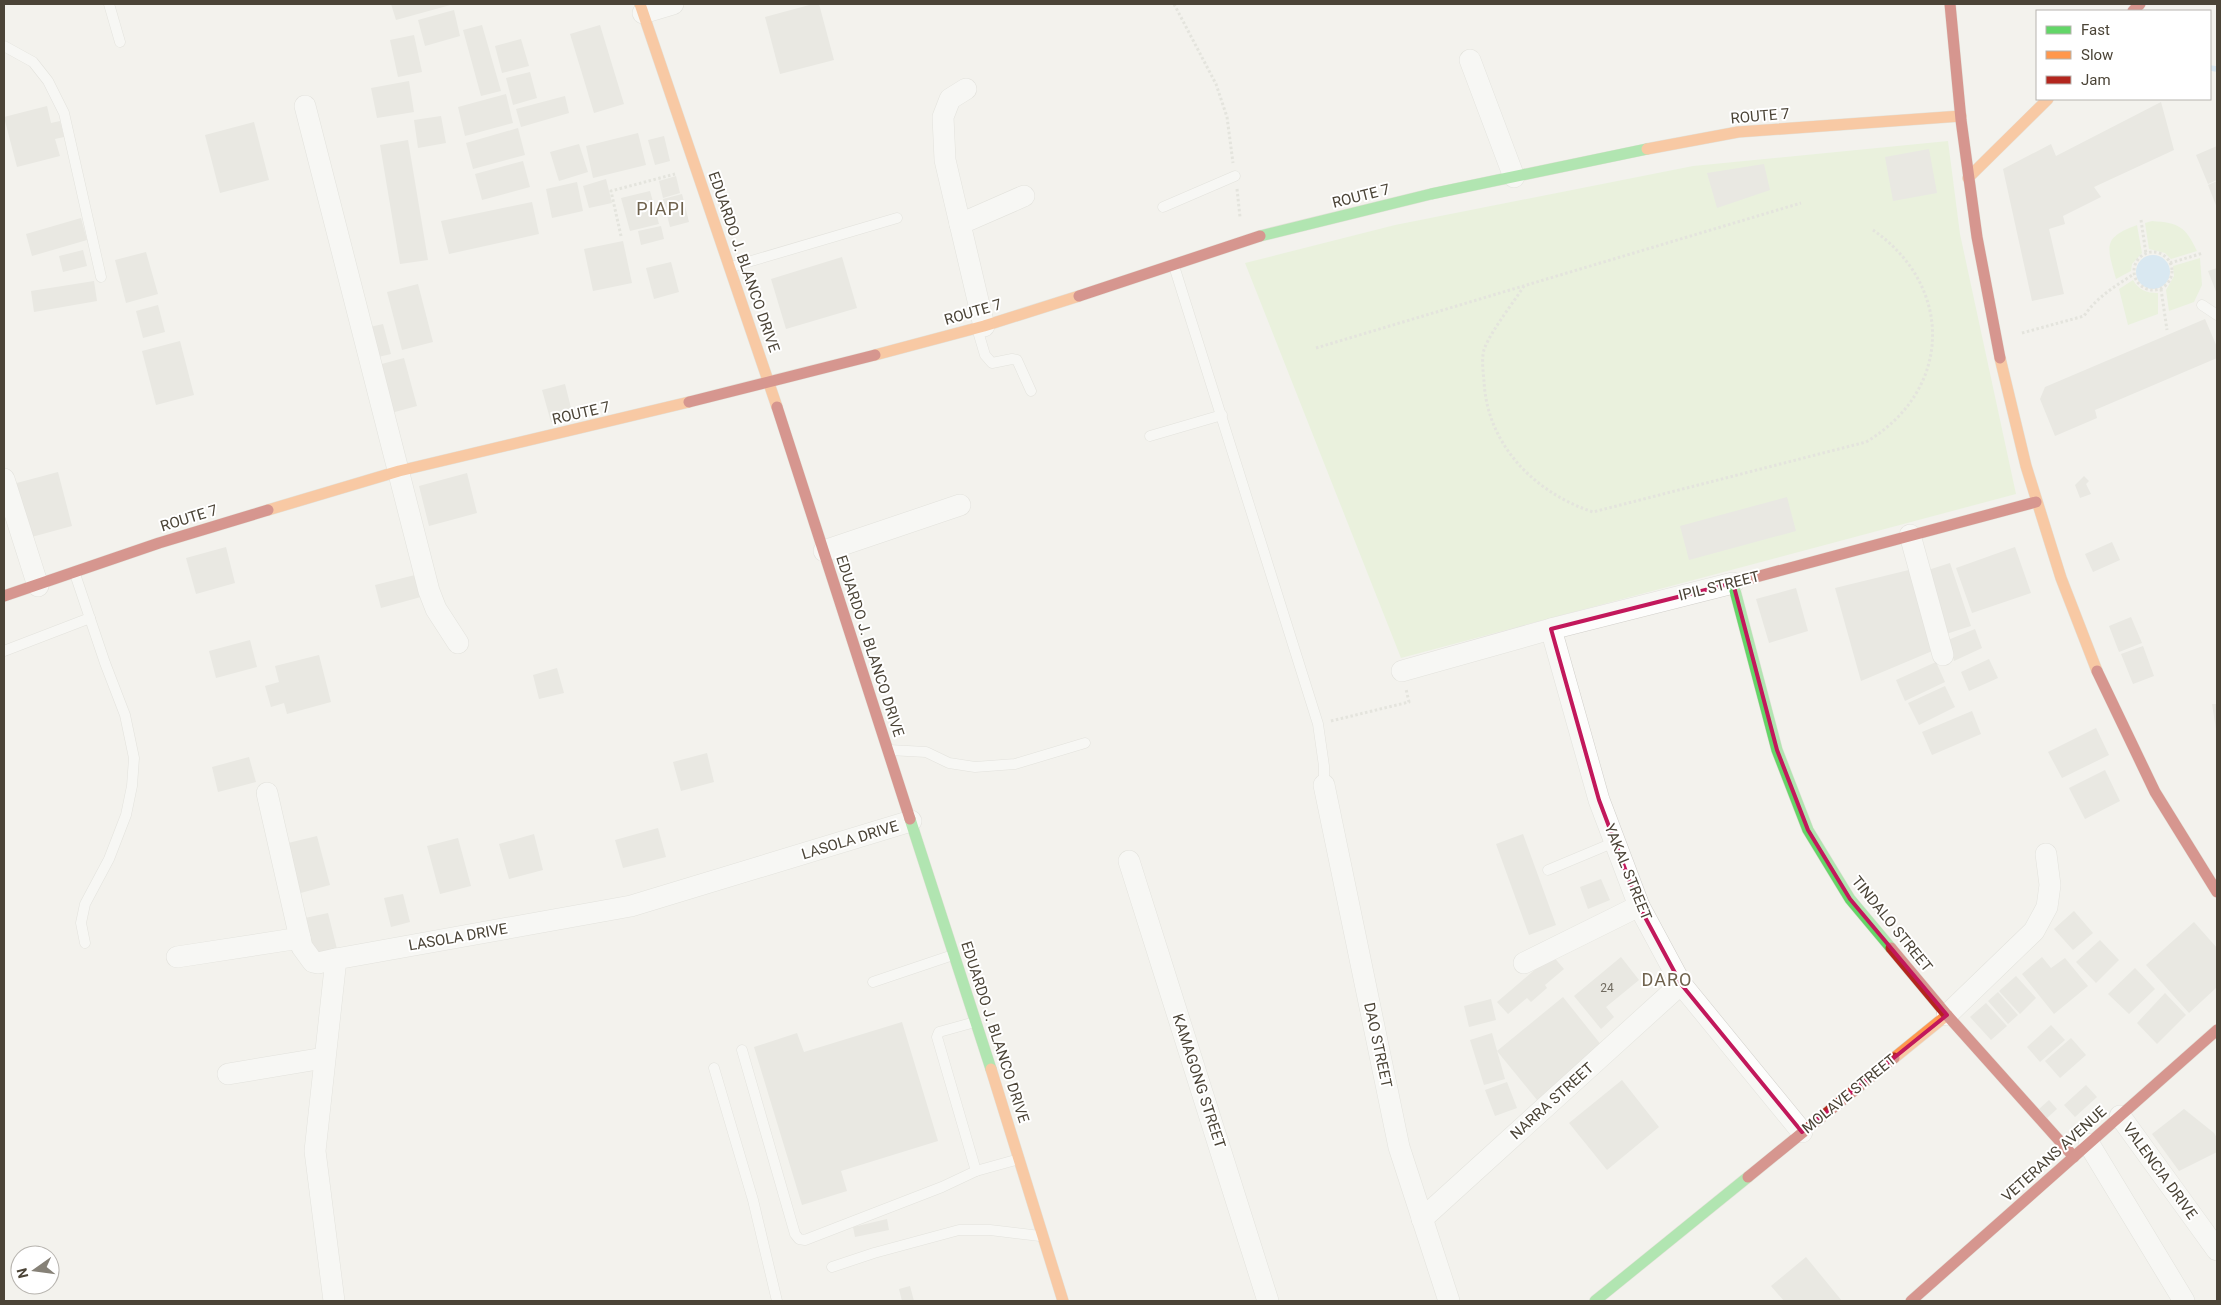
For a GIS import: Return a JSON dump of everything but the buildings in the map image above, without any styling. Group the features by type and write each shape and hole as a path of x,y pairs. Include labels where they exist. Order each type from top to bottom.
{"main road":[{"path":"1950,4 1968,178 1978,246 1998,354 2018,442 2036,502 2074,616 2123,728 2189,850 2217,892"},
{"name":"EDUARDO J. BLANCO DRIVE","path":"642,8 770,383 976,1021 1063,1301"},
{"path":"1968,178 2047,100"},
{"name":"ROUTE 7","path":"4,596 38,586 159,543 399,471 770,383 980,326 1174,265 1243,240 1431,194 1660,146 1738,132 1961,116"},
{"name":"IPIL STREET","path":"1733,583 2036,502"},
{"name":"TINDALO STREET","path":"1733,583 1777,750 1808,830 1850,899 1947,1015 2081,1150"},
{"name":"MOLAVE STREET","path":"1595,1301 1947,1015"},
{"name":"VETERANS AVENUE","path":"1912,1301 2217,1030"}],"street":[{"path":"642,8 673,4"},
{"path":"1470,60 1514,176"},
{"path":"966,89 950,99 943,116 945,160 980,326"},
{"path":"305,106 429,591 436,609 458,643"},
{"path":"960,224 1024,196"},
{"path":"4,479 38,586"},
{"path":"824,551 960,505"},
{"path":"1910,535 1943,655"},
{"name":"IPIL STREET","path":"1402,671 1551,629 1733,583"},
{"name":"YAKAL STREET","path":"1551,629 1599,800 1638,906 1681,984 1802,1132"},
{"name":"DAO STREET","path":"1324,785 1400,1148 1449,1301"},
{"path":"177,957 300,938 267,793"},
{"name":"LASOLA DRIVE","path":"300,938 302,947 313,962 318,963 630,906 911,821"},
{"name":"MOLAVE STREET","path":"1947,1015 2034,931 2047,908 2050,885 2046,854"},
{"name":"KAMAGONG STREET","path":"1129,861 1268,1301"},
{"path":"1524,963 1638,906"},
{"path":"334,1301 315,1151 336,959"},
{"name":"NARRA STREET","path":"1422,1219 1681,984"},
{"path":"228,1074 324,1058"},
{"name":"VALENCIA DRIVE","path":"2120,1116 2217,1250"},
{"path":"2081,1150 2184,1301"}],"lane":[{"path":"109,4 120,42"},
{"path":"4,46 33,62 48,81 64,113 101,277"},
{"path":"1163,207 1235,176"},
{"path":"730,267 897,218"},
{"path":"1174,265 1318,724 1324,766 1324,785"},
{"path":"2202,305 2217,315"},
{"path":"980,326 985,355 989,361 1017,360 1031,391"},
{"path":"1150,436 1222,415"},
{"path":"75,573 125,715 134,758 132,786 126,815 109,859 85,904 81,923 85,943"},
{"path":"4,651 90,618"},
{"path":"888,750 926,752 950,763 975,768 1015,764 1085,743"},
{"path":"1548,870 1615,842"},
{"path":"873,982 954,954"},
{"path":"976,1021 939,1032 937,1037 976,1171"},
{"path":"742,1050 795,1234 799,1239 805,1240 942,1187 976,1171 1019,1159"},
{"path":"714,1068 753,1200 777,1301"},
{"path":"832,1267 874,1253 959,1230 990,1230 1043,1237"}],"path":[{"path":"1174,4 1218,92 1227,117 1243,240"},
{"path":"621,236 611,191 696,168"},
{"path":"1316,348 1801,203"},
{"path":"2142,220 2146,254"},
{"path":"1524,286 1484,348 1484,386 1487,405 1502,441 1525,473 1557,497 1593,512 1866,442 1896,421 1919,390 1926,373 1930,355 1931,317 1927,299 1911,267 1887,240 1873,230"},
{"path":"2160,253 2170,263 2171,278 2161,289 2150,291 2144,289 2136,281 2134,274 2136,262 2146,254 2160,253"},
{"path":"2170,263 2203,253"},
{"path":"2022,333 2084,316 2090,307 2115,286 2134,274"},
{"path":"2161,289 2167,330"},
{"path":"1318,724 1409,702 1402,671"}],"highlighted area":[{"path":"1733,583 1777,750 1808,830 1850,899 1947,1015 1802,1132 1681,984 1639,906 1599,800 1551,629"}],"green space":[{"path":"1948,141 1960,234 2016,494 1401,658 1245,263 1395,225 1693,166"},
{"path":"2152,221 2169,223 2180,227 2189,236 2197,251 2171,259 2165,253 2149,249 2145,223"},
{"path":"2137,225 2142,253 2132,264 2131,271 2116,279 2109,251 2110,245 2118,234"},
{"path":"2200,258 2202,285 2194,302 2169,311 2166,290 2174,276 2173,266"},
{"path":"2133,280 2143,290 2158,293 2158,314 2128,325 2119,289"}],"water":[{"path":"2153,255 2165,260 2170,272 2165,284 2153,289 2141,284 2136,272 2141,260"}],"waterway":[{"path":"2211,68 2217,69"}],"traffic: fast":[{"path":"1260,236 1431,194 1647,149"},
{"path":"1741,581 1733,583 1777,750 1808,830 1850,899 1891,948"},
{"path":"910,819 991,1069"},
{"path":"1595,1301 1748,1177"}],"traffic: slow":[{"path":"640,4 777,407"},
{"path":"1968,178 2047,100"},
{"path":"1647,149 1738,132 1961,116"},
{"path":"875,355 984,326 1079,296"},
{"path":"2000,358 2026,466 2061,578 2097,671"},
{"path":"268,510 399,471 689,402"},
{"path":"1894,1058 1947,1015"},
{"path":"991,1069 1063,1301"}],"traffic: jam":[{"path":"1950,4 1961,120 1977,237 2000,358"},
{"path":"2134,10 2140,4"},
{"path":"1079,296 1260,236"},
{"path":"689,402 875,355"},
{"path":"777,407 910,819"},
{"path":"1741,581 2036,502"},
{"path":"4,596 159,543 268,510"},
{"path":"2097,671 2155,792 2217,892"},
{"path":"1891,948 1947,1015 2074,1157"},
{"path":"1911,1301 2217,1030"},
{"path":"1748,1177 1894,1058"}],"district":[{"name":"PIAPI","path":"661,208"},
{"name":"DARO","path":"1667,979"}]}
